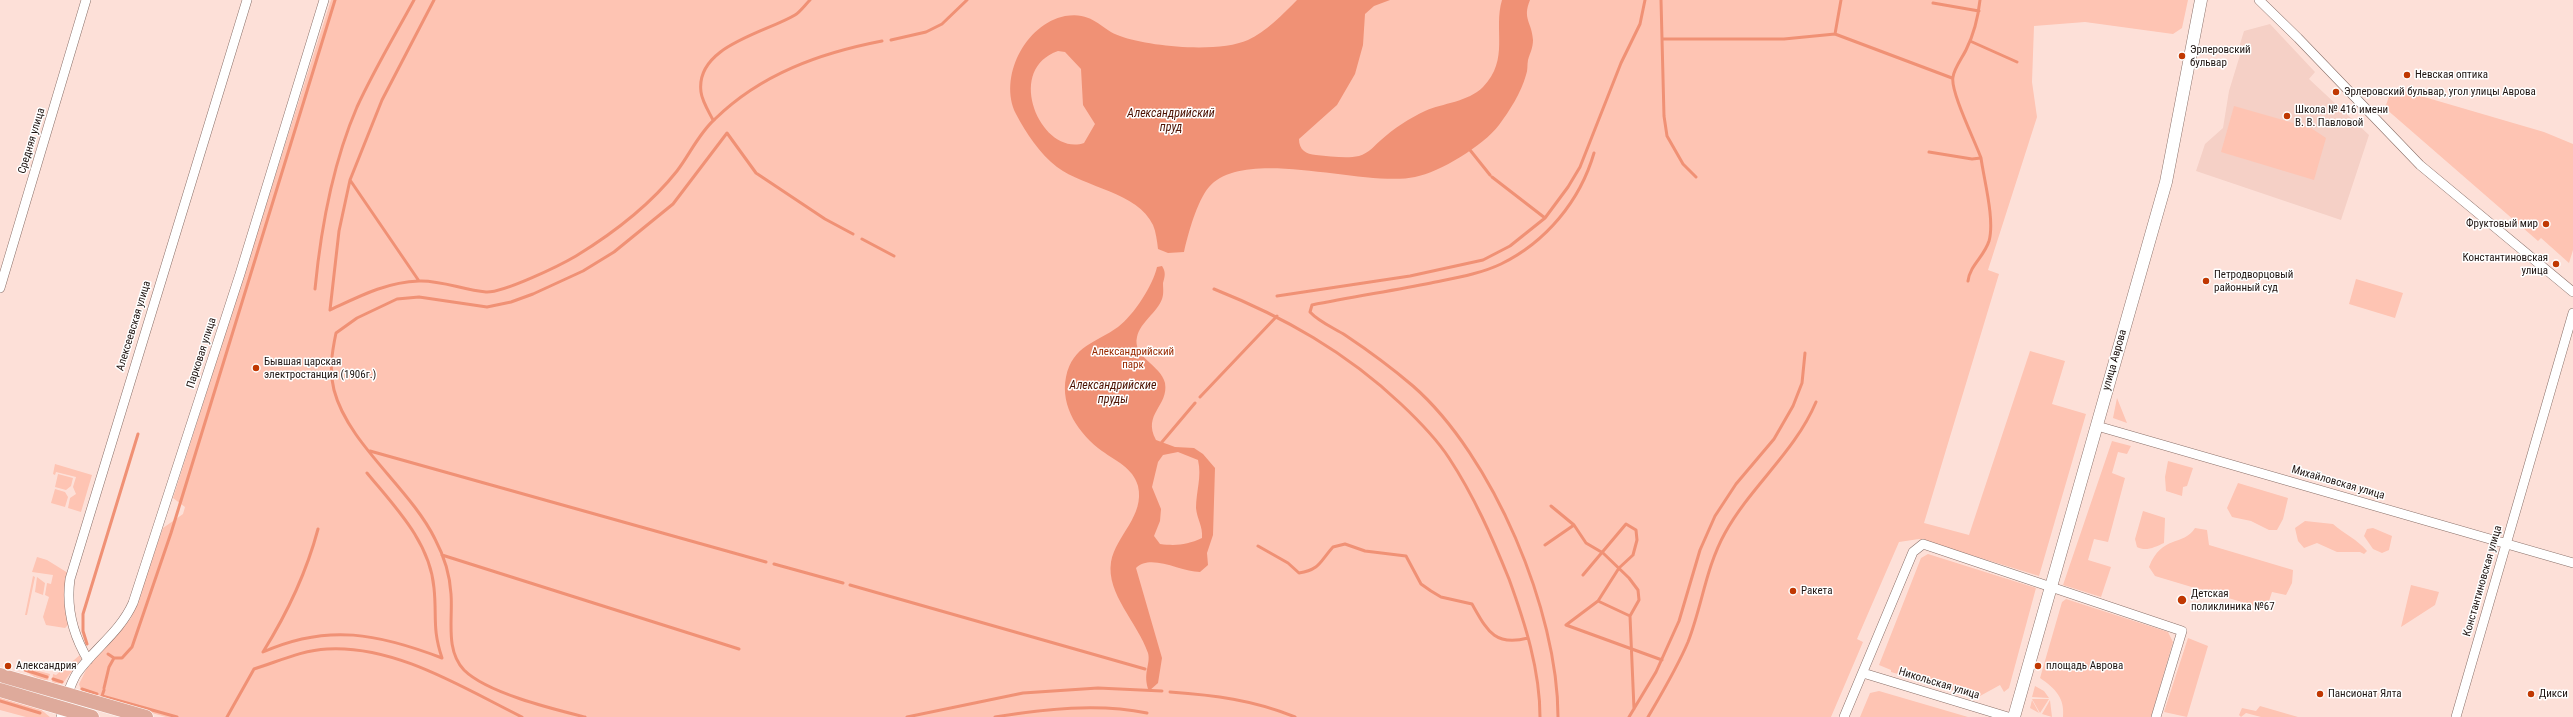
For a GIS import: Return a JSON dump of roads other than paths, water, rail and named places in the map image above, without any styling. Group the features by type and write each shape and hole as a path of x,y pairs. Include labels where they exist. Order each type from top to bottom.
{"main road":[{"path":"0,675 146,717"},
{"path":"0,690 62,713 92,717"}],"street":[{"name":"Средняя улица","path":"0,288 86,0"},
{"name":"Алексеевская улица","path":"88,660 75,636 69,595 71,574 247,0"},
{"name":"Парковая улица","path":"62,713 68,694 77,674 122,624 137,593 324,0"},
{"name":"улица Аврова","path":"2014,717 2166,182 2201,0"},
{"path":"2259,0 2294,34 2420,165 2573,292"},
{"name":"Константиновская улица","path":"2456,717 2573,313"},
{"name":"Михайловская улица","path":"2097,426 2573,563"},
{"path":"1844,717 1913,552 1923,544 2182,631 2156,717"},
{"name":"Никольская улица","path":"1863,673 2008,717"}],"water":[{"name":"Александрийский пруд","path":"1297,0 1390,0 1374,6 1365,14 1363,45 1355,74 1337,105 1299,139 1302,149 1309,154 1343,157 1363,155 1391,132 1413,117 1432,108 1463,99 1477,92 1483,87 1491,76 1499,55 1499,22 1502,0 1530,0 1527,16 1533,40 1528,60 1527,73 1515,101 1492,133 1460,157 1436,170 1425,174 1415,177 1393,179 1277,168 1249,169 1226,175 1209,187 1205,193 1194,218 1184,252 1168,253 1158,249 1153,225 1146,214 1136,205 1057,167 1034,143 1016,114 1011,100 1010,85 1013,69 1019,54 1027,41 1038,30 1051,21 1065,16 1083,16 1089,18 1113,33 1133,40 1166,46 1220,46 1235,44 1255,37 1274,22","holes":["1058,51 1065,52 1081,69 1083,105 1095,124 1084,143 1069,144 1054,137 1043,125 1035,109 1031,92 1033,75 1042,61"]},
{"name":"Александрийские пруды","path":"1162,266 1165,272 1163,297 1157,309 1142,326 1137,337 1139,350 1158,371 1165,383 1163,398 1152,423 1153,431 1156,440 1175,447 1194,448 1203,454 1215,468 1213,535 1207,553 1208,565 1200,572 1150,562 1142,564 1136,568 1162,658 1158,683 1149,691 1146,679 1149,657 1148,653 1118,597 1113,586 1111,574 1111,562 1114,552 1134,516 1137,507 1139,497 1138,486 1136,480 1128,470 1102,451 1079,428 1069,409 1065,388 1069,366 1074,358 1086,346 1124,322 1147,291 1157,267","holes":["1178,452 1198,460 1199,478 1196,508 1202,530 1202,538 1181,544 1160,544 1154,536 1160,521 1161,509 1152,487 1158,462 1163,455"]}],"waterway":[{"path":"104,688 109,667 114,658 122,658 132,647 171,533 335,0"},
{"path":"315,289 324,219 334,174 348,129 370,80 414,0"},
{"path":"350,180 382,100 434,0"},
{"path":"713,120 704,103 701,92 702,76 709,63 720,52 734,43 795,15 810,0"},
{"path":"891,40 926,32 942,24 967,0"},
{"path":"1545,218 1568,187 1580,167 1621,63 1640,24 1645,0"},
{"path":"1661,0 1664,116 1667,136 1683,164 1696,177"},
{"path":"1835,34 1841,0"},
{"path":"1929,152 1972,159 1981,158 1959,104 1953,84 1955,71 1969,44 1977,20 1980,0"},
{"path":"1933,3 1979,11"},
{"path":"1662,39 1784,39 1835,34 1952,78"},
{"path":"330,310 373,291 395,284 427,281 486,292 517,284 557,266 576,256 603,238 630,218 655,196 677,171 699,137 709,125 733,103 772,78 792,68 836,52 882,41"},
{"path":"1970,41 2017,62"},
{"path":"585,717 539,705 504,693 474,678 464,670 458,662 452,644 450,587 444,559 424,520 352,429 341,410 332,383 331,369 336,333 357,318 397,299 419,297 487,307 511,302 533,294 583,271 614,252 673,204 727,133 756,173 825,219 853,234"},
{"path":"1470,150 1490,175"},
{"path":"1558,717 1555,675 1547,630 1533,584 1516,538 1494,494 1469,452 1442,416 1413,386 1372,353 1322,322 1310,312 1312,305 1431,283 1476,273 1501,264 1533,244 1547,232 1559,218 1580,188 1594,153"},
{"path":"1968,281 1971,270 1987,247 1991,232 1990,211 1981,158"},
{"path":"1277,296 1410,276 1483,260 1510,246 1545,218 1492,177"},
{"path":"330,310 339,231 350,180 419,281"},
{"path":"862,239 894,256"},
{"path":"1214,289 1265,311 1336,352 1380,385 1414,416 1438,443 1458,472 1474,502 1489,532 1509,579 1521,613 1534,664 1540,717"},
{"path":"1200,397 1277,316"},
{"path":"1629,717 1656,672 1679,621 1700,550 1715,516 1736,484 1774,439 1793,406 1802,383 1805,353"},
{"path":"1648,717 1684,652 1693,628 1713,559 1725,533 1747,500 1797,437 1816,402"},
{"path":"1162,442 1195,403"},
{"path":"87,644 83,631 83,614 138,434"},
{"path":"370,451 766,562"},
{"path":"318,529 302,577 288,607 263,652 287,643 310,637 353,635 397,643 442,658 436,630 434,588 426,555 410,526 367,473"},
{"path":"1551,506 1574,525 1586,543 1603,553 1629,578 1638,590 1639,600 1630,616 1634,709"},
{"path":"1583,575 1626,524 1636,530 1637,540 1633,555 1619,568 1598,601 1566,625 1662,660"},
{"path":"1545,545 1574,525"},
{"path":"1258,546 1288,563 1299,573 1306,572 1316,567 1333,547 1345,544 1365,551 1406,556 1421,584 1441,597 1472,604 1482,622 1493,634 1499,638 1507,640 1528,638"},
{"path":"442,555 739,649"},
{"path":"774,564 843,583"},
{"path":"850,585 1145,669"},
{"path":"1598,601 1630,616"},
{"path":"227,717 254,669 299,654 327,649 353,650 378,654 403,661 453,682 522,717"},
{"path":"108,654 114,658"},
{"path":"25,670 47,677"},
{"path":"53,679 62,682"},
{"path":"907,717 1023,693 1098,688 1162,691"},
{"path":"82,689 97,694"},
{"path":"104,690 102,696 177,717"},
{"path":"1170,692 1249,702 1295,717"},
{"path":"0,701 40,713"},
{"path":"995,717 1071,708 1109,708 1147,713"}],"place":[{"name":"Эрлеровский бульвар","path":"2182,56"},
{"name":"Невская оптика","path":"2407,75"},
{"name":"Эрлеровский бульвар, угол улицы Аврова","path":"2336,92"},
{"name":"Школа № 416 имени В. В. Павловой","path":"2287,116"},
{"name":"Фруктовый мир","path":"2546,224"},
{"name":"Константиновская улица","path":"2556,264"},
{"name":"Петродворцовый районный суд","path":"2206,281"},
{"name":"Бывшая царская электростанция (1906г.)","path":"256,368"},
{"name":"Ракета","path":"1793,591"},
{"name":"Детская поликлиника №67","path":"2182,600"},
{"name":"Александрия","path":"8,666"},
{"name":"площадь Аврова","path":"2038,666"},
{"name":"Пансионат Ялта","path":"2320,694"},
{"name":"Дикси","path":"2531,694"}],"park label":[{"name":"Александрийский парк","path":"1133,358"}]}
